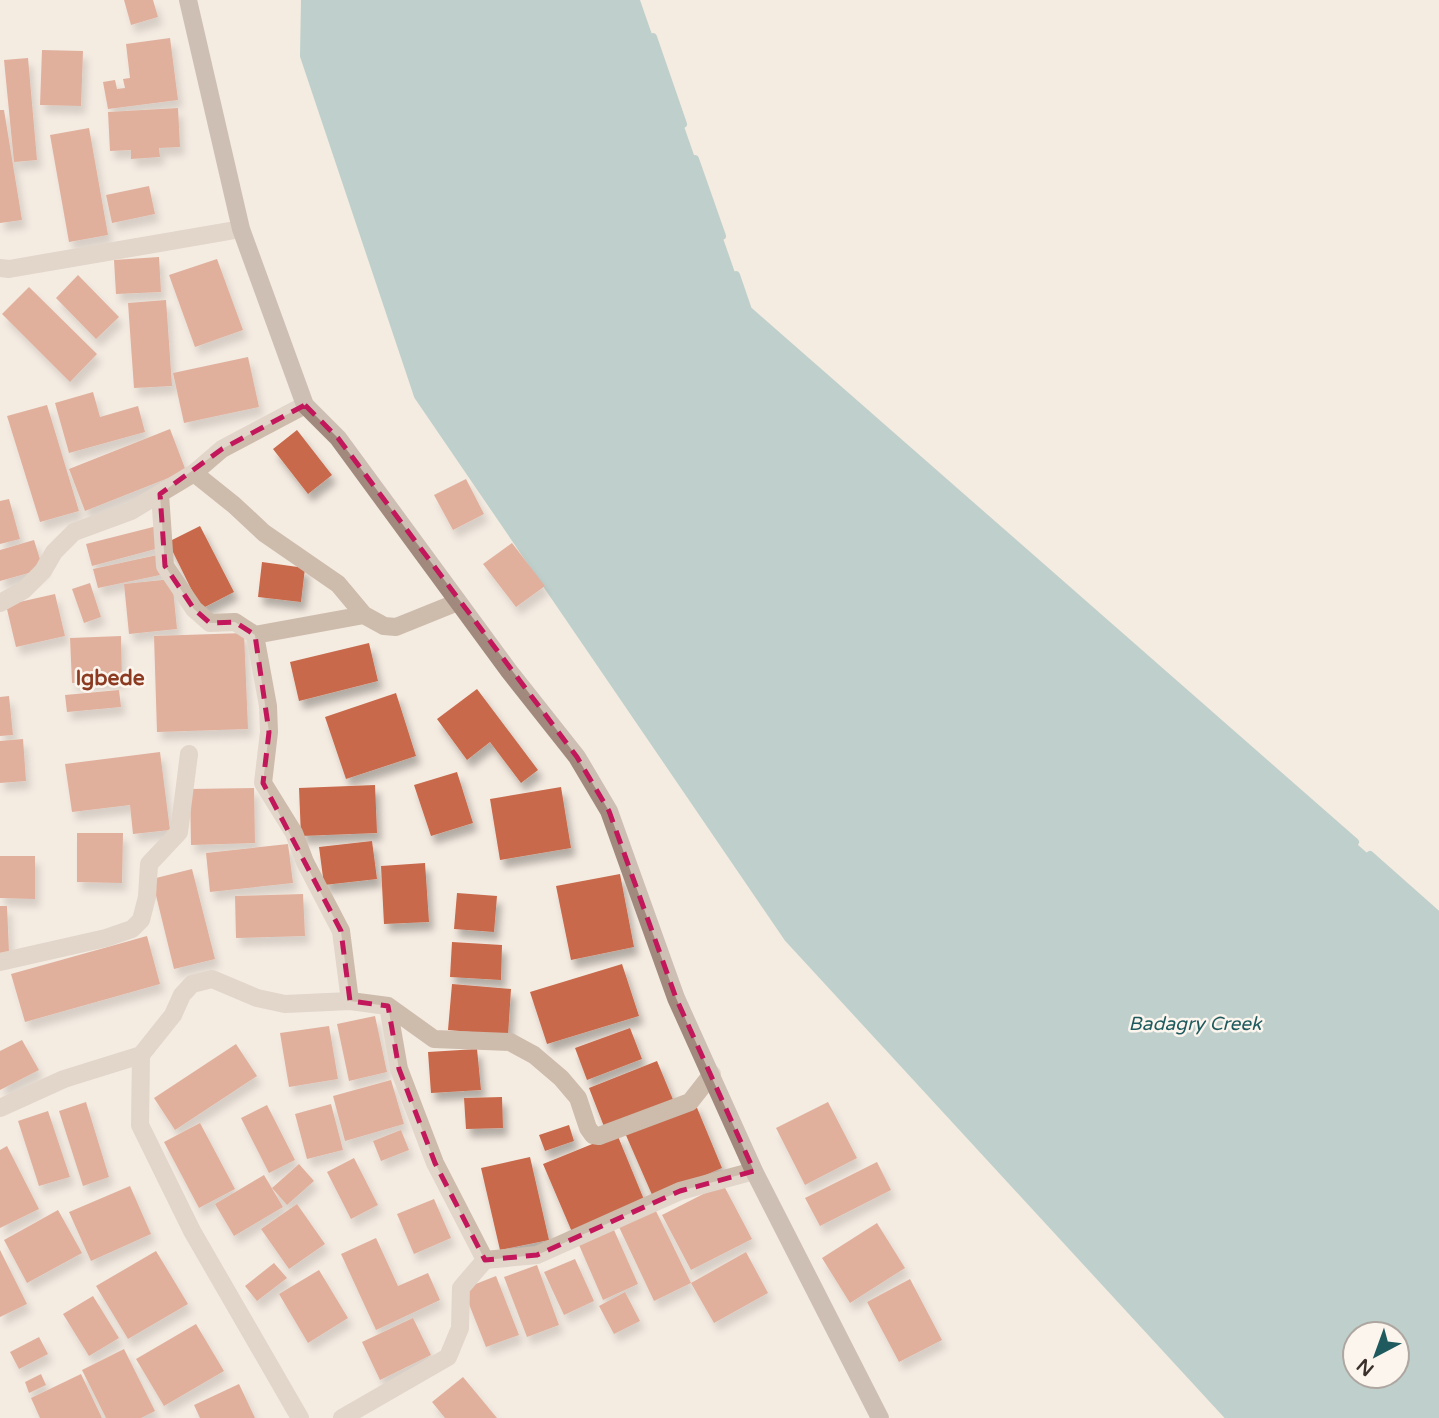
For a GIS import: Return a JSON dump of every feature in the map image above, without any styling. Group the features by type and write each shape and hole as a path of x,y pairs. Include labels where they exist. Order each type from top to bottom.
{"street":[{"path":"188,0 241,229 304,405 338,438 509,671 578,757 609,811 676,998 754,1171 880,1418"},
{"path":"0,268 9,269 241,229"},
{"path":"0,603 24,590 74,532 131,511 194,473 222,449 304,405"},
{"path":"194,473 264,533 338,584 364,615 384,626 396,627 458,602"},
{"path":"160,494 165,566 194,609 210,623 235,622 255,635 364,615"},
{"path":"255,635 268,706 269,732 263,783 294,833 305,862 341,931 350,1001"},
{"path":"0,962 106,938 132,929 141,920 147,897 149,864 179,832 188,754"},
{"path":"0,1108 64,1079 141,1055 173,1015 182,995 192,984 212,979 257,998 285,1004 350,1001 387,1006 434,1039 510,1042 534,1055 561,1078 578,1098 587,1128 593,1135 600,1136 691,1101 712,1074"},
{"path":"387,1006 399,1069 435,1163 485,1260"},
{"path":"141,1055 140,1125 192,1231 300,1418"},
{"path":"342,1418 448,1357 460,1328 461,1287 485,1260 537,1255 680,1191 754,1171"}],"highlighted area":[{"path":"305,405 338,438 577,757 609,811 676,998 754,1171 680,1191 537,1255 485,1260 435,1163 399,1069 388,1006 350,1001 341,931 263,783 269,732 255,635 235,622 210,623 194,609 165,566 160,494 222,449"}],"water":[{"name":"Badagry Creek","path":"305,0 640,0 748,310 1439,916 1439,1418 1230,1418 788,938 418,396 304,56"}],"building":[{"path":"124,0 153,0 158,17 131,25"},
{"path":"170,38 178,100 108,109 103,82 115,80 117,89 125,88 123,79 130,78 126,44"},
{"path":"42,50 83,51 81,106 40,105"},
{"path":"28,58 37,160 14,162 4,60"},
{"path":"178,108 180,147 159,148 160,157 131,159 131,150 110,151 108,112"},
{"path":"0,110 4,110 22,220 0,223"},
{"path":"89,128 108,235 69,242 50,135"},
{"path":"149,186 155,214 112,223 106,195"},
{"path":"159,257 161,292 116,294 114,260"},
{"path":"217,259 243,330 195,347 169,275"},
{"path":"78,275 119,317 96,339 56,298"},
{"path":"29,287 97,354 70,382 2,314"},
{"path":"166,300 172,386 134,388 128,303"},
{"path":"248,357 259,407 184,423 173,373"},
{"path":"93,392 100,417 138,406 145,432 69,453 55,403"},
{"path":"47,405 79,511 40,522 7,416"},
{"path":"170,429 186,471 85,511 69,469"},
{"path":"297,430 332,475 308,494 273,449"},
{"path":"466,479 484,514 453,530 434,495"},
{"path":"9,499 20,539 0,544 0,501"},
{"path":"157,526 163,547 92,566 86,544"},
{"path":"200,526 234,592 201,609 168,542"},
{"path":"34,540 43,569 0,581 0,550"},
{"path":"512,543 545,586 516,607 483,564"},
{"path":"162,554 165,574 98,588 93,569"},
{"path":"262,562 305,568 301,602 258,597"},
{"path":"172,579 177,629 129,634 124,584"},
{"path":"90,583 101,617 84,623 72,589"},
{"path":"55,594 65,636 16,647 6,605"},
{"path":"244,633 248,729 157,732 154,636"},
{"path":"121,636 122,681 72,683 70,638"},
{"path":"369,643 378,681 299,701 290,662"},
{"path":"477,689 538,770 521,783 490,742 467,760 437,719"},
{"path":"119,690 121,707 67,712 65,695"},
{"path":"396,693 416,756 346,779 325,717"},
{"path":"9,696 13,735 0,736 0,697"},
{"path":"23,739 26,781 0,783 0,741"},
{"path":"160,752 170,830 133,834 130,805 72,812 65,764"},
{"path":"457,772 473,823 431,836 414,785"},
{"path":"375,785 377,833 301,836 299,788"},
{"path":"561,787 571,848 500,860 490,799"},
{"path":"254,788 255,843 191,845 190,789"},
{"path":"77,833 123,833 122,883 77,882"},
{"path":"372,841 377,879 324,885 319,847"},
{"path":"288,844 293,883 210,892 206,853"},
{"path":"0,856 35,856 35,899 0,898"},
{"path":"425,863 429,922 384,924 381,866"},
{"path":"192,869 215,959 174,969 152,879"},
{"path":"620,874 634,947 571,960 556,886"},
{"path":"457,893 497,896 494,932 454,929"},
{"path":"303,894 305,936 236,938 235,896"},
{"path":"0,906 7,906 9,952 0,953"},
{"path":"147,936 160,984 25,1022 11,974"},
{"path":"452,942 502,945 501,980 450,977"},
{"path":"622,964 639,1016 547,1044 530,992"},
{"path":"452,984 511,989 508,1035 448,1030"},
{"path":"375,1016 387,1072 349,1081 337,1024"},
{"path":"329,1026 338,1079 289,1087 280,1033"},
{"path":"630,1028 642,1059 587,1080 575,1048"},
{"path":"22,1040 39,1070 0,1090 0,1051"},
{"path":"236,1044 257,1076 175,1130 154,1098"},
{"path":"477,1049 481,1090 431,1093 428,1052"},
{"path":"657,1061 674,1102 605,1129 589,1088"},
{"path":"391,1080 404,1124 345,1141 333,1096"},
{"path":"502,1097 503,1128 466,1129 464,1098"},
{"path":"86,1102 109,1177 83,1186 59,1111"},
{"path":"828,1102 857,1158 805,1185 776,1128"},
{"path":"695,1103 722,1168 653,1197 625,1133"},
{"path":"331,1104 343,1150 307,1159 295,1114"},
{"path":"267,1105 295,1160 269,1173 241,1118"},
{"path":"48,1111 70,1177 39,1186 18,1121"},
{"path":"200,1123 235,1189 199,1208 164,1142"},
{"path":"569,1125 574,1141 545,1151 539,1135"},
{"path":"401,1130 409,1150 381,1161 373,1141"},
{"path":"617,1134 645,1202 572,1232 543,1164"},
{"path":"7,1146 39,1209 0,1228 0,1150"},
{"path":"530,1157 549,1240 500,1250 481,1168"},
{"path":"354,1158 378,1205 351,1219 327,1172"},
{"path":"877,1162 891,1190 820,1226 805,1198"},
{"path":"299,1164 314,1181 287,1205 272,1188"},
{"path":"264,1175 283,1207 234,1236 215,1204"},
{"path":"723,1184 752,1239 691,1270 662,1215"},
{"path":"130,1186 151,1234 91,1261 69,1212"},
{"path":"434,1199 451,1238 414,1254 397,1214"},
{"path":"297,1204 325,1244 289,1269 261,1229"},
{"path":"655,1209 691,1283 654,1301 619,1227"},
{"path":"58,1210 82,1253 27,1283 4,1240"},
{"path":"877,1223 905,1268 850,1303 822,1258"},
{"path":"614,1230 638,1284 603,1300 579,1245"},
{"path":"376,1238 398,1286 428,1273 440,1300 376,1330 341,1254"},
{"path":"0,1250 27,1304 0,1317"},
{"path":"156,1251 188,1304 128,1339 96,1286"},
{"path":"746,1252 768,1293 714,1323 691,1283"},
{"path":"575,1259 594,1301 564,1315 544,1272"},
{"path":"274,1263 287,1278 257,1301 245,1286"},
{"path":"537,1265 559,1325 527,1337 504,1277"},
{"path":"319,1270 348,1318 308,1343 279,1294"},
{"path":"496,1276 519,1335 486,1347 463,1289"},
{"path":"910,1279 942,1340 899,1362 867,1302"},
{"path":"625,1292 640,1321 614,1334 599,1306"},
{"path":"93,1296 119,1338 89,1356 63,1314"},
{"path":"413,1318 431,1355 380,1380 362,1342"},
{"path":"196,1324 224,1371 164,1406 136,1359"},
{"path":"39,1337 48,1354 19,1369 10,1352"},
{"path":"124,1349 155,1411 141,1418 106,1418 82,1370"},
{"path":"41,1374 46,1385 29,1393 25,1382"},
{"path":"81,1374 102,1418 40,1418 31,1398"},
{"path":"463,1377 497,1418 445,1418 432,1402"},
{"path":"239,1384 255,1418 200,1418 194,1405"}],"waterway":[{"path":"305,0 304,56 418,396 788,938 1230,1418"},
{"path":"653,37 683,124"},
{"path":"695,159 722,236"},
{"path":"736,275 748,310 1355,842"},
{"path":"1370,855 1439,916"}],"district":[{"name":"Igbede","path":"110,678"}]}
